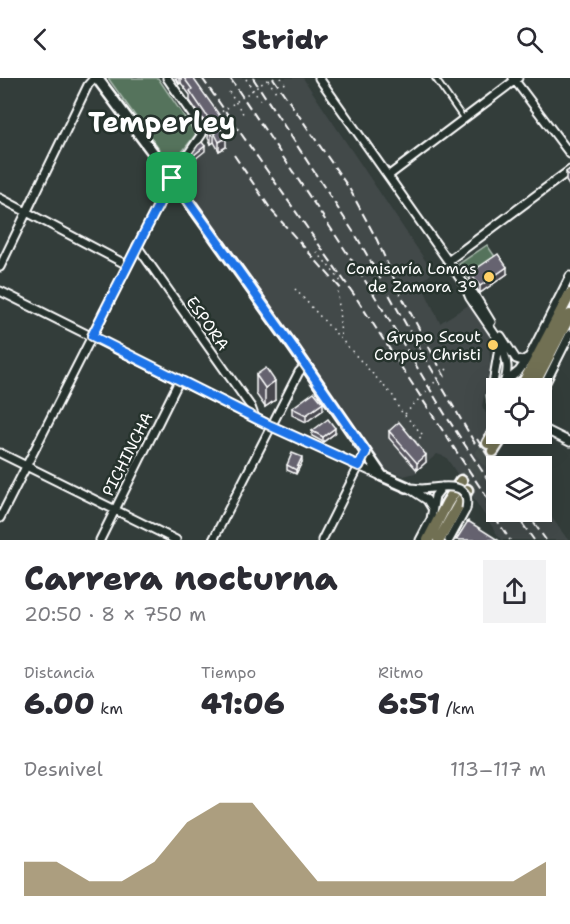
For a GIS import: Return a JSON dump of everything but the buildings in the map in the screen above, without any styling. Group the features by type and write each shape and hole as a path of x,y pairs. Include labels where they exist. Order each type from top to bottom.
{"main road":[{"path":"526,378 570,294"},
{"path":"537,378 570,315"},
{"path":"428,540 447,503 464,485 439,540"}],"street":[{"path":"0,267 88,85 95,78 172,178 306,365 382,476"},
{"path":"0,518 172,178 202,134 203,130 167,78"},
{"path":"319,78 501,340 516,359 522,361 529,357"},
{"path":"388,176 515,79 570,154"},
{"path":"448,261 570,170"},
{"path":"0,198 126,266"},
{"name":"ESPORA","path":"137,246 251,407 255,418"},
{"path":"512,378 529,357 570,276"},
{"path":"0,291 271,426 407,487 427,500 433,510"},
{"path":"548,378 570,334"},
{"path":"501,340 507,364 506,378"},
{"path":"494,378 501,340"},
{"path":"213,540 299,372 306,365"},
{"name":"PICHINCHA","path":"100,540 179,381"},
{"path":"552,433 570,442"},
{"path":"322,540 366,452"},
{"path":"0,453 176,540"},
{"path":"407,487 422,489 455,487 462,490 467,498 466,509 449,540"},
{"path":"420,540 430,519 435,496 442,487"}],"lane":[{"path":"435,78 464,119"}],"path":[{"path":"281,78 287,87"},
{"path":"211,120 269,79 278,95"},
{"path":"246,80 261,102"},
{"path":"229,92 244,115"},
{"path":"317,252 340,280 338,293 342,339"},
{"path":"295,289 393,396 399,410 423,435 412,444"},
{"path":"405,415 447,369"}],"shaded area":[{"path":"187,78 303,78 433,272 421,283 440,323 470,304 489,334 490,366 482,406 486,413 486,444 491,444 498,456 486,456 486,517 446,457 437,454 415,473 404,476 377,466 373,452 180,181 194,160 204,152 201,148 210,141 214,142 219,151 219,136 225,132"},
{"path":"552,518 568,540 501,540 489,522 552,522"}],"green space":[{"path":"108,78 158,78 196,134 171,166"},
{"path":"487,245 498,261 470,280 459,264"}],"tunnel":[{"path":"461,481 487,444"},
{"path":"467,490 493,451"}],"railway":[{"path":"202,78 355,296 486,496"},
{"path":"230,78 373,293 446,416 486,477"},
{"path":"253,78 358,239 477,447"},
{"path":"273,78 349,188 377,240 402,297 445,377"},
{"path":"234,155 272,211 343,291"},
{"path":"477,439 488,456"},
{"path":"498,522 510,540"},
{"path":"521,522 534,540"},
{"path":"533,522 546,540"}],"place":[{"name":"Comisaría Lomas de Zamora 3°","path":"489,277"},
{"name":"Grupo Scout Corpus Christi","path":"493,345"}],"district":[{"name":"Temperley","path":"162,122"}],"route":[{"path":"172,178 366,452 359,466 271,426 92,336 172,178"}]}
